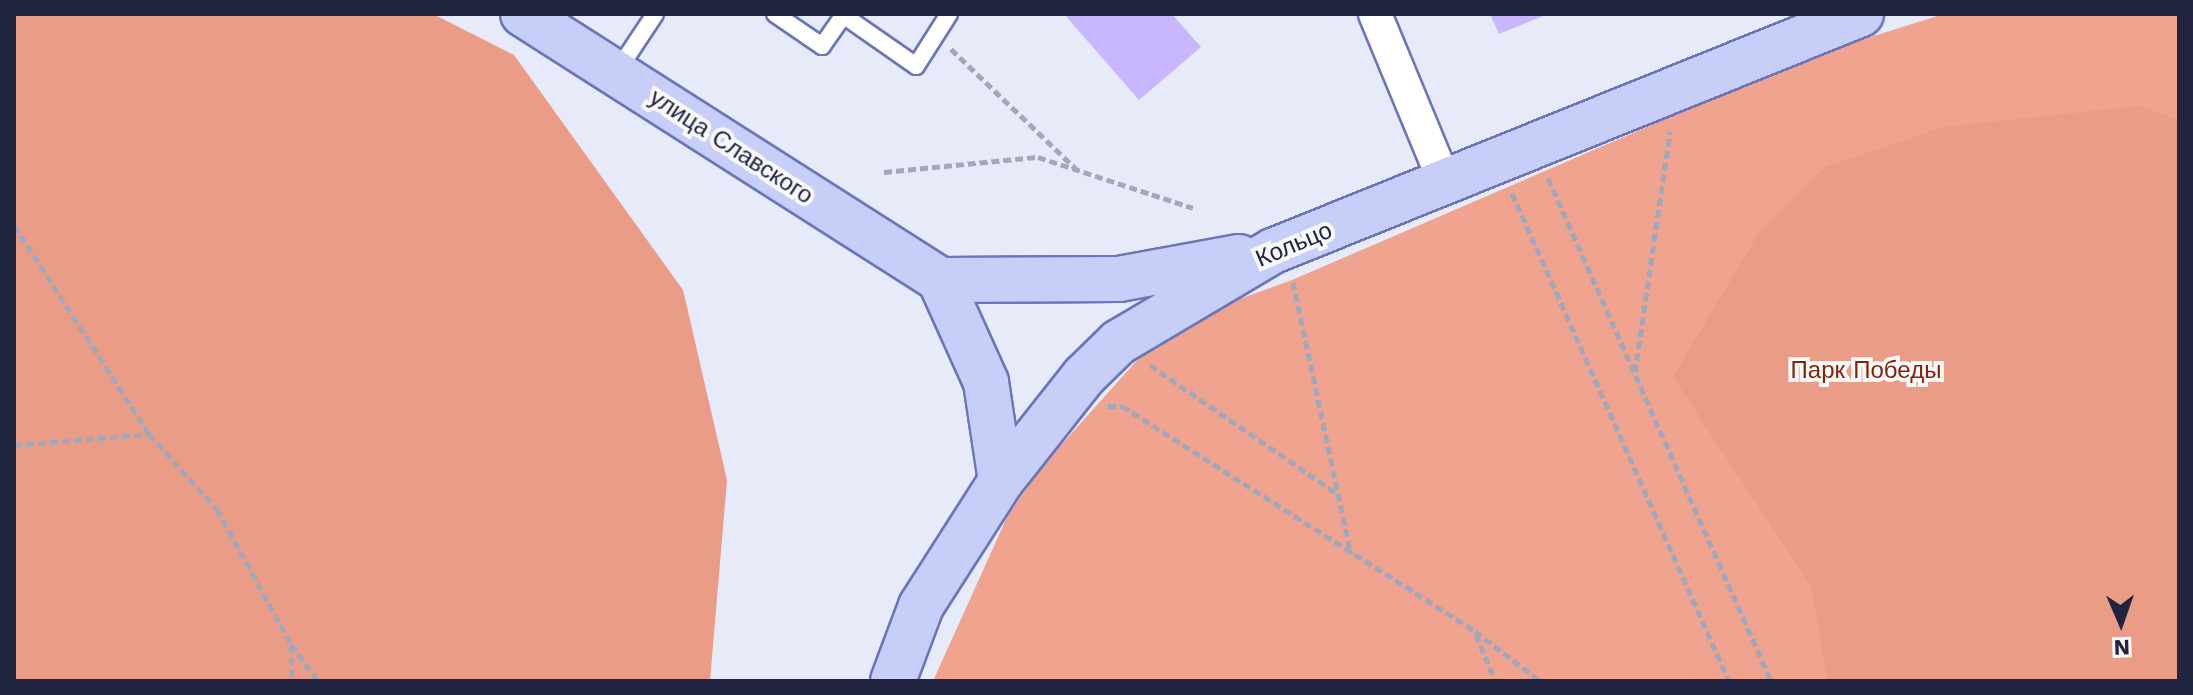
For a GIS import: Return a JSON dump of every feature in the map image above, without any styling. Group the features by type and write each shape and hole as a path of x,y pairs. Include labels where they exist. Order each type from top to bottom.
{"main road":[{"name":"улица Славского","path":"523,14 940,280"},
{"name":"Кольцо","path":"893,681 921,606 1001,481 1059,406 1119,342 1446,185 1861,14"},
{"path":"1001,481 986,382 940,280 1119,279 1282,266"}],"street":[{"path":"1375,14 1446,185"}],"lane":[{"path":"616,73 655,14"},
{"path":"775,14 822,46 844,15 916,66 949,14"}],"path":[{"path":"936,35 1078,171"},
{"path":"1635,375 1672,115"},
{"path":"884,172 1038,157 1193,208"},
{"path":"1544,170 1771,681"},
{"path":"1508,185 1729,681"},
{"path":"14,225 149,434 217,509 291,644 318,681"},
{"path":"1282,266 1352,555"},
{"path":"1140,357 1336,493"},
{"path":"1091,406 1122,406 1475,631 1540,681"},
{"path":"14,445 149,434"},
{"path":"1475,631 1495,681"},
{"path":"291,644 292,681"}],"green space":[{"path":"14,14 433,14 514,55 683,290 727,480 710,681 14,681"},
{"name":"Парк Победы","path":"1944,14 2179,14 2179,681 933,681 1008,515 1045,463 1140,357 1214,308 1292,280 1819,53"},
{"path":"2140,106 2179,120 2179,681 1828,681 1811,586 1673,377 1760,231 1825,167 1943,127"}],"building":[{"path":"1064,14 1172,14 1201,47 1139,100"},
{"path":"1490,14 1548,14 1499,34"}]}
